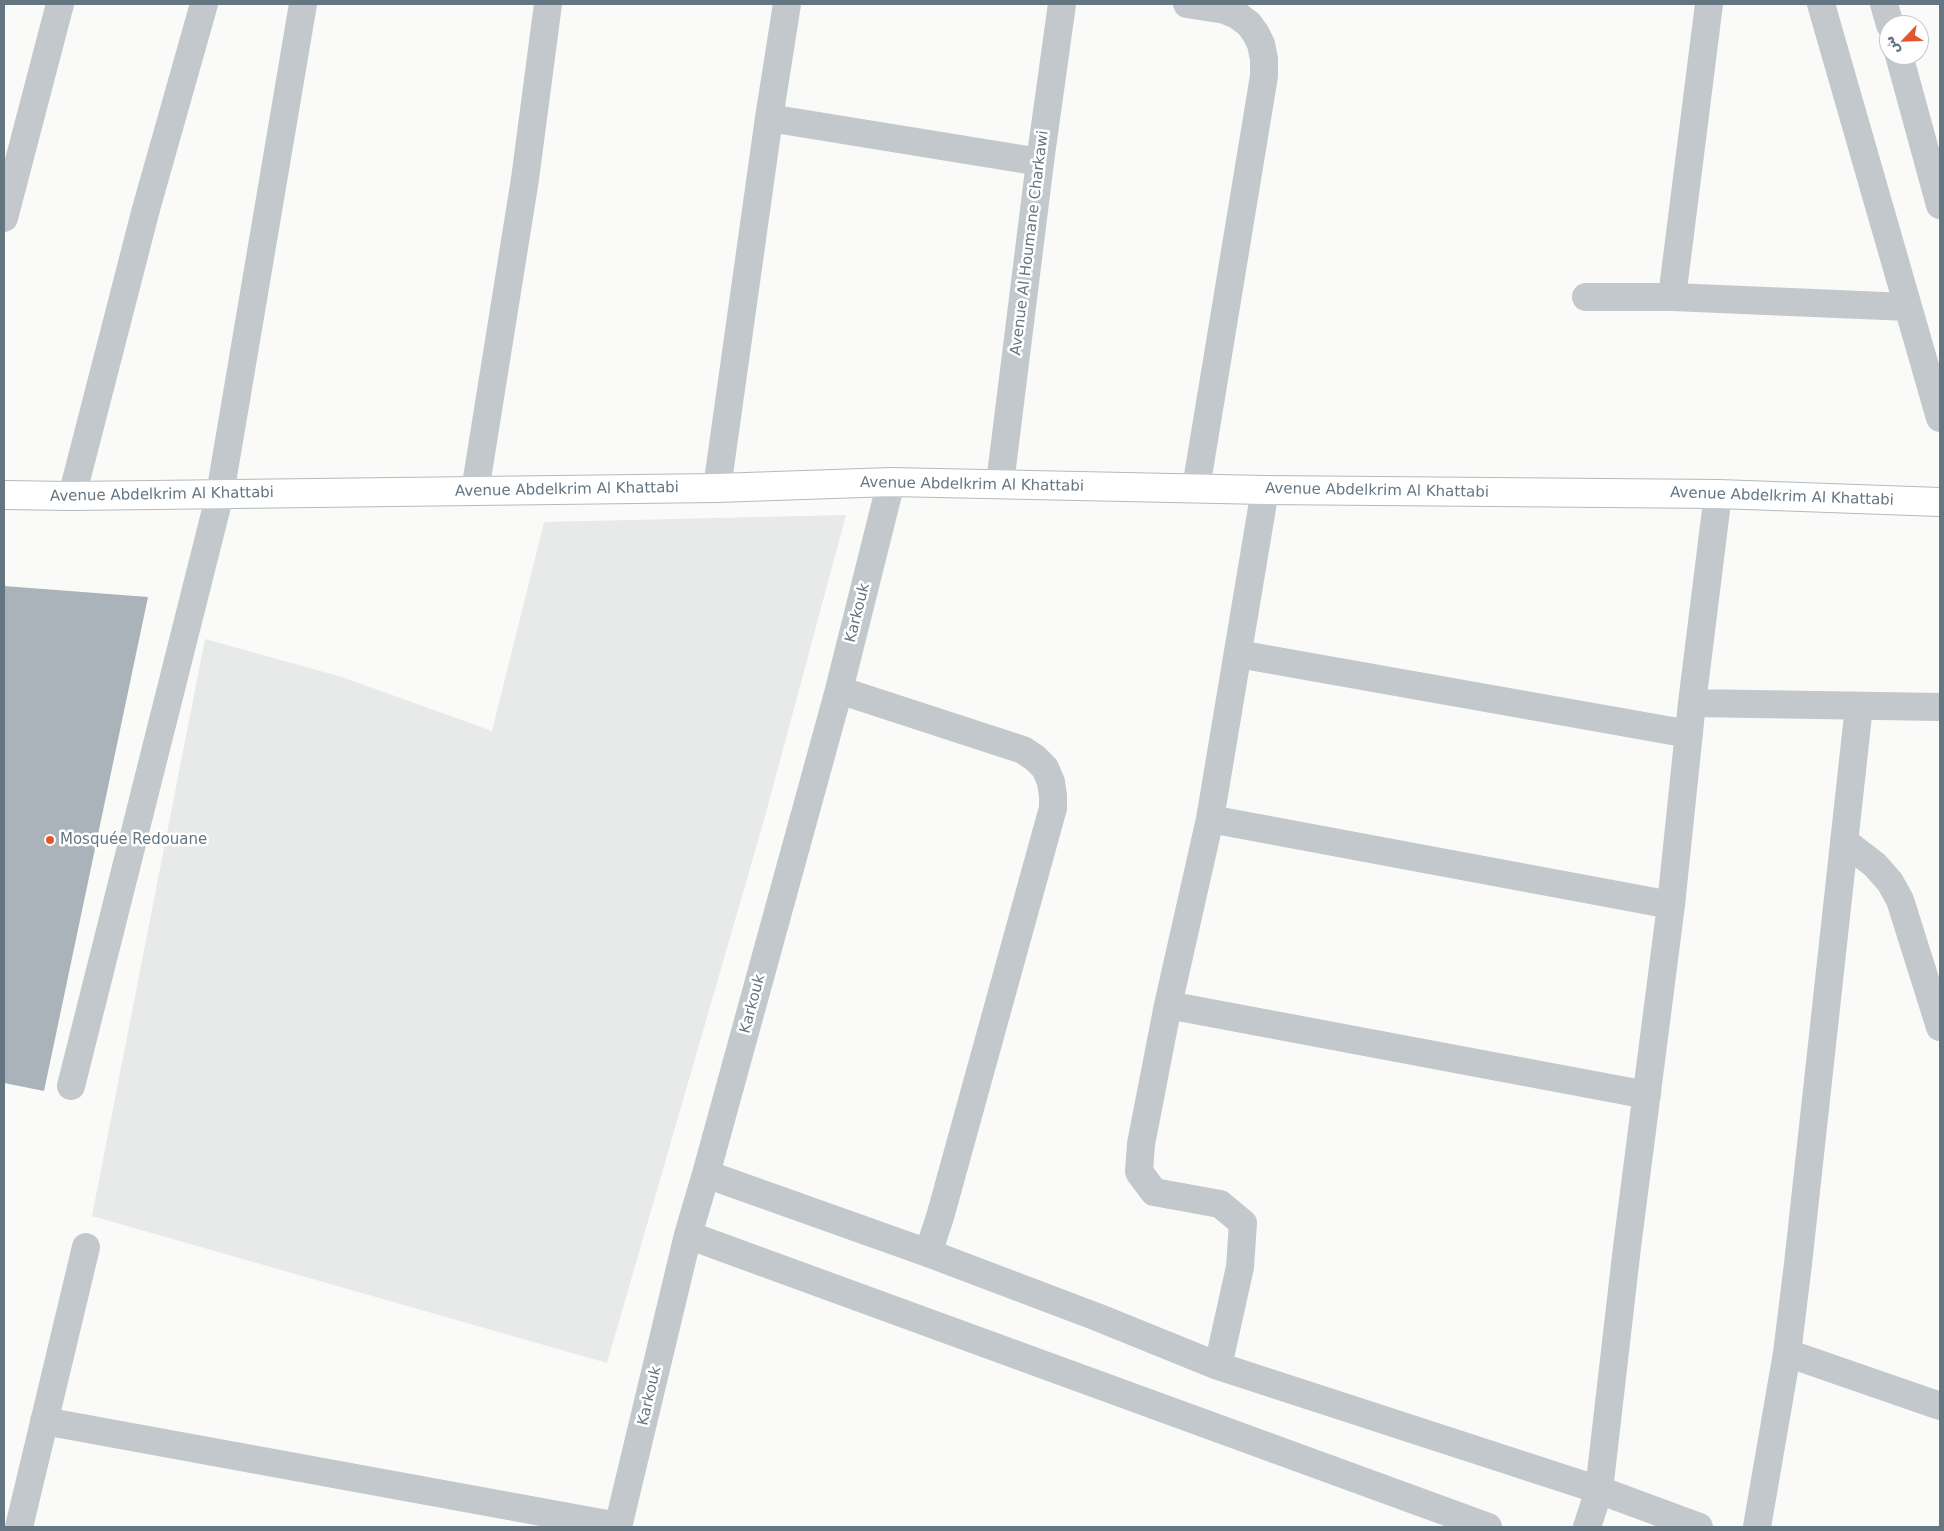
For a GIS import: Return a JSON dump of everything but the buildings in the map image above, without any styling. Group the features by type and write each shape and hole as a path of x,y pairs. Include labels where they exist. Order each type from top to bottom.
{"main road":[{"name":"Avenue Abdelkrim Al Khattabi","path":"4,496 717,488 891,482 1265,490 1718,494 1940,502"}],"street":[{"path":"4,218 60,4"},
{"path":"72,496 146,209 204,4"},
{"path":"71,1086 220,494 303,4"},
{"path":"475,491 525,179 548,4"},
{"path":"717,488 769,118 788,4"},
{"name":"Avenue Al Houmane Charkawi","path":"1000,483 1040,162 1062,4"},
{"path":"1187,4 1225,10 1237,15 1249,24 1256,34 1261,44 1264,59 1264,76 1196,488"},
{"path":"1672,297 1709,4"},
{"path":"1821,4 1940,418"},
{"path":"1903,65 1932,139 1940,205"},
{"path":"769,118 1040,162"},
{"path":"1586,297 1672,297 1908,307"},
{"name":"Karkouk","path":"618,1527 688,1235 839,690 891,482"},
{"path":"1218,1366 1240,1267 1243,1223 1220,1204 1154,1192 1139,1172 1142,1144 1168,1005 1210,819 1265,490"},
{"path":"1587,1527 1599,1490 1627,1247 1671,906 1692,703 1718,494"},
{"path":"1238,654 1689,734"},
{"path":"839,690 1023,750 1035,758 1044,768 1051,782 1054,796 1053,808 940,1217 928,1253"},
{"path":"1692,703 1940,707"},
{"path":"1757,1527 1787,1354 1860,706"},
{"path":"1210,819 1671,906"},
{"path":"1844,841 1875,865 1890,882 1900,900 1940,1027"},
{"path":"1168,1005 1647,1095"},
{"path":"706,1174 928,1253 1097,1317 1218,1366 1599,1490 1699,1527"},
{"path":"688,1235 1488,1527"},
{"path":"19,1527 86,1247"},
{"path":"1787,1354 1940,1406"},
{"path":"44,1421 618,1527"}],"shaded area":[{"path":"846,515 764,820 607,1363 92,1216 205,639 342,677 492,731 544,522"}],"place":[{"name":"Mosquée Redouane","path":"50,840"}]}
